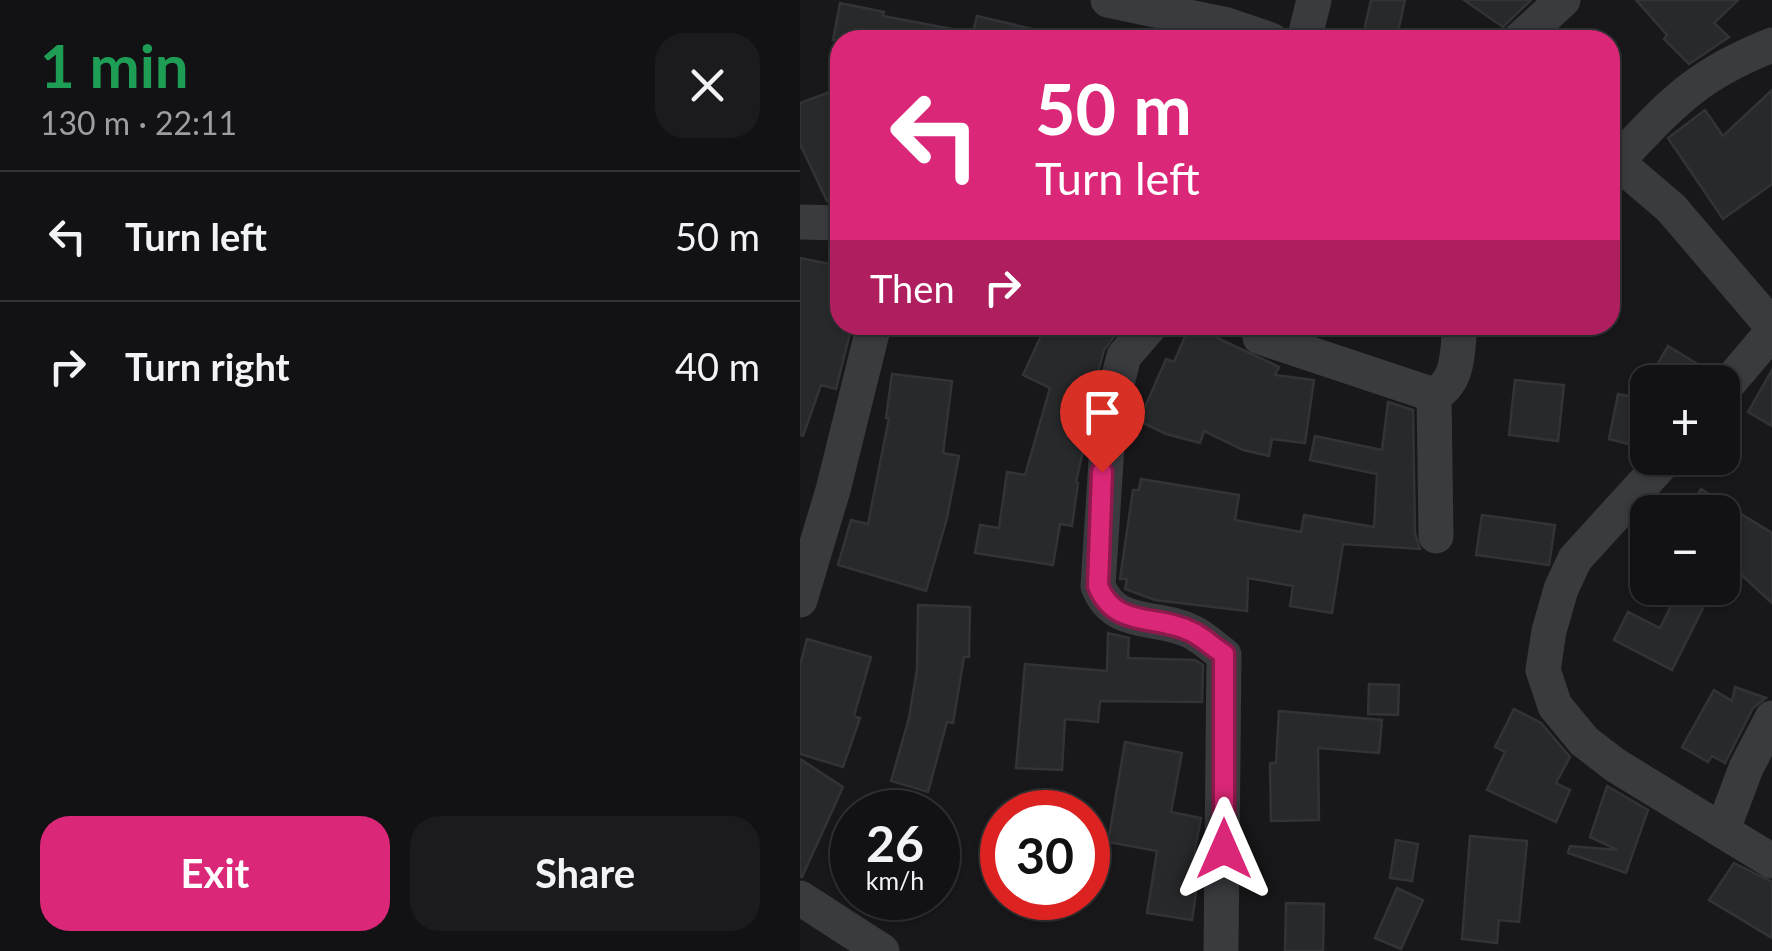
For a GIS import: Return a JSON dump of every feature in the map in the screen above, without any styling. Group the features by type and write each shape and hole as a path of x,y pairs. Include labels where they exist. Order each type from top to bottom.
{"street":[{"path":"1108,0 1240,30"},
{"path":"1306,30 1314,0"},
{"path":"1530,30 1563,0"},
{"path":"1620,151 1680,95 1725,64 1772,45"},
{"path":"1620,164 1671,208 1772,329 1740,369"},
{"path":"800,222 830,223"},
{"path":"800,600 833,490 872,335"},
{"path":"1143,335 1124,356 1109,415 1102,472 1098,586 1105,603 1117,612 1193,632 1224,654 1221,951"},
{"path":"1260,335 1293,350 1434,394 1448,387 1454,375 1459,335"},
{"path":"1434,394 1436,536"},
{"path":"1652,475 1575,559 1561,589 1549,631 1544,670 1555,706 1584,741 1614,765 1772,861"},
{"path":"1724,829 1746,768 1772,718"},
{"path":"800,898 882,951"}],"building":[{"path":"1371,0 1405,0 1398,30 1364,30"},
{"path":"1464,0 1531,0 1503,27"},
{"path":"1636,0 1738,0 1714,23 1729,37 1689,64 1664,39 1667,35"},
{"path":"840,3 884,12 883,16 958,30 835,30"},
{"path":"977,16 1036,30 974,30"},
{"path":"1772,90 1772,184 1723,219 1668,138 1705,110 1723,136"},
{"path":"830,92 830,201 800,144 800,103"},
{"path":"800,258 830,264 830,335 850,335 836,389 821,385 803,436"},
{"path":"1041,335 1115,335 1104,350 1091,399 1076,430 1087,433 1076,482 1072,526 1060,524 1053,565 975,553 980,525 999,528 1007,472 1025,475 1050,388 1023,375"},
{"path":"1186,335 1211,335 1279,367 1275,375 1314,380 1305,443 1272,439 1269,456 1243,450 1204,431 1200,443 1166,434 1139,421 1166,359 1174,362"},
{"path":"1668,346 1699,365 1657,365"},
{"path":"1772,370 1772,426 1748,412"},
{"path":"892,374 952,381 943,453 959,456 947,518 926,591 838,565 851,520 868,524 889,418"},
{"path":"1515,380 1564,385 1558,441 1509,435"},
{"path":"1618,394 1630,396 1628,444 1609,439"},
{"path":"1388,402 1413,410 1415,533 1420,549 1343,544 1332,613 1290,606 1293,586 1248,578 1247,611 1155,600 1125,589 1127,579 1120,579 1133,490 1139,490 1141,479 1239,495 1235,520 1301,532 1304,515 1374,527 1377,474 1310,460 1315,436 1382,450"},
{"path":"1740,513 1772,533 1772,603 1740,574"},
{"path":"1482,515 1555,525 1549,565 1476,555"},
{"path":"918,605 970,607 969,657 964,657 953,723 947,722 929,790 891,781 909,718 917,669"},
{"path":"1672,605 1704,605 1672,670 1614,640 1628,612 1660,628"},
{"path":"1108,633 1129,638 1128,658 1195,660 1203,665 1202,702 1100,701 1098,722 1065,719 1062,770 1016,768 1025,664 1107,671"},
{"path":"807,639 871,657 854,716 860,718 843,767 800,754 800,665"},
{"path":"1369,684 1399,685 1398,715 1368,714"},
{"path":"1735,687 1766,698 1753,708 1725,763 1712,756 1708,762 1682,747 1714,690 1732,701"},
{"path":"1514,709 1541,723 1570,757 1556,783 1570,790 1556,822 1487,790 1505,752 1495,747"},
{"path":"1279,711 1382,720 1379,753 1318,748 1319,820 1271,821 1270,763 1276,763"},
{"path":"1125,742 1182,753 1171,812 1201,818 1191,872 1199,873 1192,920 1147,913 1157,851 1110,842"},
{"path":"800,759 843,787 830,790 830,816 800,877"},
{"path":"1607,786 1648,810 1626,873 1568,853 1570,846 1618,850 1590,837"},
{"path":"1470,836 1527,841 1519,922 1499,920 1497,943 1462,939"},
{"path":"1396,840 1418,844 1412,881 1390,878"},
{"path":"1734,863 1772,882 1772,938 1709,900"},
{"path":"1397,888 1423,900 1401,949 1375,938"},
{"path":"1286,903 1324,904 1323,951 1285,951"}],"route":[{"path":"1102,472 1098,586 1105,603 1117,612 1193,632 1224,654 1224,849"}]}
